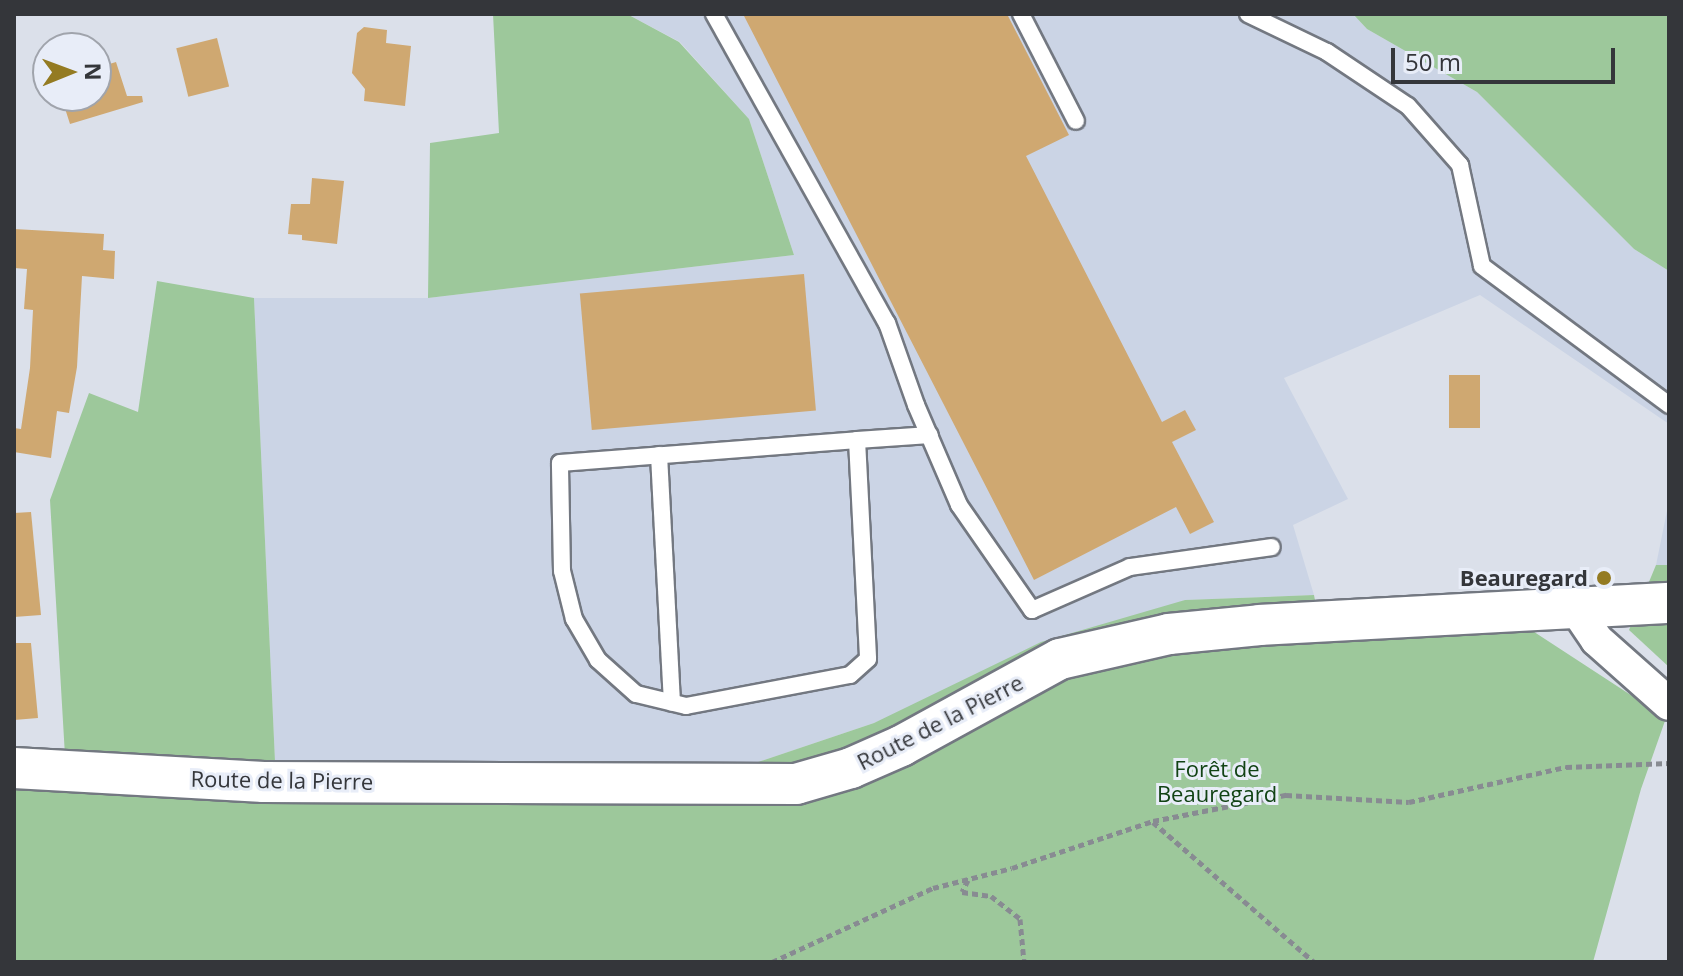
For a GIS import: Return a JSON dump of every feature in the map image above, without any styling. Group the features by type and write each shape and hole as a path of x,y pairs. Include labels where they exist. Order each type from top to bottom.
{"street":[{"name":"Route de la Pierre","path":"14,768 264,782 796,784 851,768 901,746 1060,659 1169,634 1260,625 1669,603"},
{"path":"1576,609 1597,640 1669,704"}],"lane":[{"path":"714,14 887,323 959,505 1032,610 1130,567 1272,547"},
{"path":"1021,14 1076,121"},
{"path":"1248,14 1327,52 1408,106 1460,165 1482,266 1669,405"},
{"path":"857,440 868,659 850,675 686,706 636,694 598,660 574,619 562,571 560,463 857,440 930,435"},
{"path":"659,455 672,703"}],"path":[{"path":"772,962 933,888 968,880 1153,821 1286,795 1409,802 1566,767 1669,763"},
{"path":"1153,821 1314,962"},
{"path":"968,880 962,892 991,896 1020,919 1024,962"}],"shaded area":[{"path":"627,14 1353,14 1367,29 1477,92 1634,249 1669,271 1669,424 1480,295 1284,378 1348,499 1293,525 1314,595 1185,600 874,723 749,765 542,767 275,761 254,298 428,298 794,255 749,119 680,42"},
{"path":"1669,501 1669,565 1656,565"}],"green space":[{"path":"493,14 627,14 679,42 749,119 794,255 428,298 430,143 499,133"},
{"path":"1353,14 1669,14 1669,271 1634,249 1477,92 1367,29"},
{"name":"Forêt de Beauregard","path":"157,281 254,298 275,761 542,767 749,765 874,723 1041,642 1185,600 1314,595 1321,633 1525,626 1666,718 1641,789 1593,962 14,962 14,781 67,790 50,500 89,393 138,412"},
{"path":"1656,565 1669,565 1669,667 1629,630"}],"building":[{"path":"743,14 1007,14 1069,135 1026,156 1162,422 1185,410 1196,430 1172,442 1214,522 1190,534 1176,507 1034,580"},
{"path":"364,27 387,30 386,43 411,46 405,106 364,101 365,89 352,73 357,33"},
{"path":"217,38 229,87 188,97 176,48"},
{"path":"116,62 127,96 142,96 143,102 112,111 112,63"},
{"path":"66,112 110,112 70,124"},
{"path":"312,178 344,181 337,244 302,240 302,235 288,234 291,204 310,204"},
{"path":"14,229 104,234 103,250 115,251 114,279 82,276 77,367 69,413 57,411 51,458 14,452 14,428 21,429 30,368 33,310 24,309 27,269 14,268"},
{"path":"804,274 816,410 592,430 580,294"},
{"path":"1449,375 1480,375 1480,428 1449,428"},
{"path":"31,512 41,615 14,617 14,513"},
{"path":"14,643 31,643 38,718 14,720"}],"place":[{"name":"Beauregard","path":"1604,578"}]}
